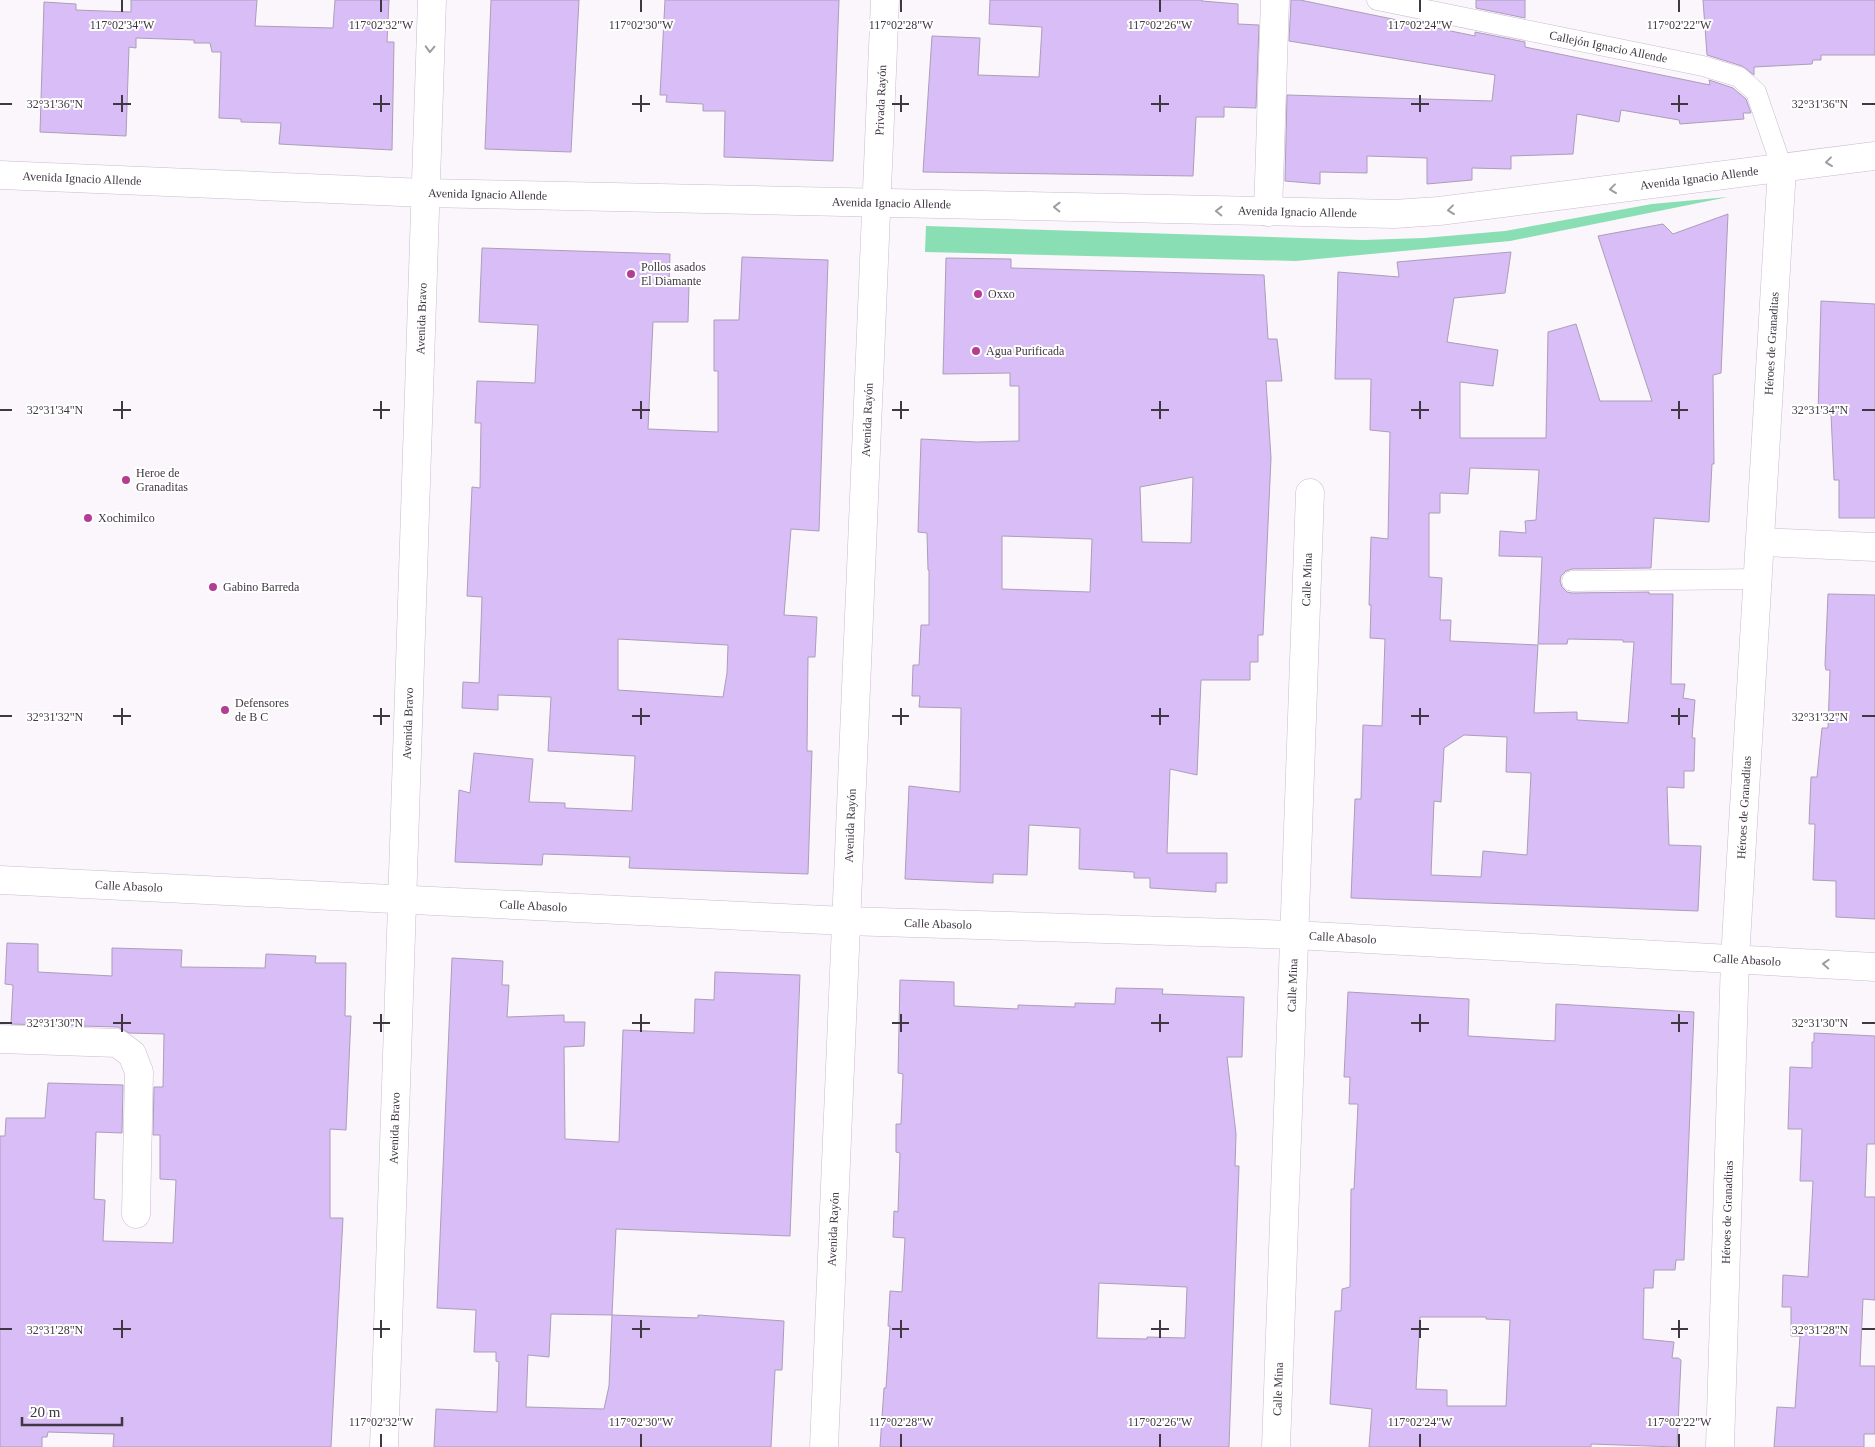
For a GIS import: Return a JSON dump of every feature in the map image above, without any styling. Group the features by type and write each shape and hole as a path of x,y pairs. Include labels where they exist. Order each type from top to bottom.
{"street":[{"name":"Avenida Bravo","path":"384,1447 432,0"},
{"name":"Privada Rayón","path":"876,202 885,0"},
{"path":"1268,212 1275,0"},
{"name":"Avenida Ignacio Allende","path":"0,175 425,193 1394,214 1439,212 1875,156"},
{"name":"Héroes de Granaditas","path":"1720,1447 1735,959 1782,168"},
{"name":"Avenida Rayón","path":"824,1447 876,202"},
{"name":"Calle Mina","path":"1276,1447 1310,493"},
{"path":"1761,542 1875,547"},
{"name":"Calle Abasolo","path":"0,880 846,921 1295,935 1875,967"},
{"path":"0,1040 117,1043 132,1054 139,1072 136,1214"}],"lane":[{"name":"Callejón Ignacio Allende","path":"1377,0 1704,66 1739,77 1756,92 1782,168"},
{"path":"1572,581 1759,579"}],"green space":[{"path":"1728,197 1510,241 1296,261 925,252 926,226 1363,240 1424,238 1505,231 1652,204"}],"building":[{"path":"131,0 257,0 255,26 333,28 335,0 389,0 387,42 394,42 392,150 279,144 281,123 241,122 241,119 219,118 221,52 212,52 210,43 194,43 194,40 136,38 136,48 129,47 126,136 40,132 44,2 76,4 76,10 131,12"},
{"path":"491,0 579,0 571,152 485,149"},
{"path":"665,0 839,0 833,161 724,157 725,111 703,111 703,104 666,102 667,95 660,95"},
{"path":"990,0 1202,0 1238,4 1238,24 1259,25 1256,108 1224,107 1224,117 1196,117 1193,176 923,172 932,36 980,38 978,75 1039,77 1042,27 989,24"},
{"path":"1291,0 1300,0 1475,36 1475,32 1525,42 1525,47 1710,85 1709,80 1733,88 1746,99 1751,113 1743,113 1744,119 1680,124 1679,120 1621,110 1619,122 1577,114 1573,154 1511,156 1511,169 1472,168 1472,180 1427,184 1427,158 1367,156 1367,173 1320,172 1320,184 1285,181 1287,95 1492,101 1495,75 1289,41"},
{"path":"1476,0 1525,0 1525,18 1476,8"},
{"path":"1703,0 1875,0 1875,55 1821,55 1821,60 1813,60 1812,64 1754,67 1754,75 1742,66 1707,55"},
{"path":"1728,214 1721,373 1713,375 1714,464 1712,464 1709,522 1654,518 1651,568 1572,569 1566,571 1561,576 1560,581 1562,587 1567,592 1572,593 1649,592 1649,594 1673,594 1671,684 1685,684 1683,698 1695,700 1692,738 1695,738 1694,771 1684,771 1684,788 1667,787 1669,845 1701,846 1698,911 1351,898 1355,799 1361,799 1363,725 1382,726 1385,639 1370,638 1371,605 1369,605 1371,537 1388,539 1390,432 1370,430 1371,379 1335,379 1338,272 1399,277 1397,262 1511,252 1505,293 1454,298 1447,342 1498,350 1493,386 1460,382 1460,438 1546,438 1548,332 1576,324 1600,401 1652,401 1598,236 1663,224 1673,234","holes":["1470,468 1539,470 1536,520 1525,521 1526,533 1500,531 1499,556 1542,557 1538,644 1567,644 1568,639 1634,642 1628,723 1577,720 1577,712 1534,713 1538,645 1450,641 1451,620 1440,620 1442,578 1429,577 1429,513 1440,513 1440,493 1468,494","1464,735 1507,737 1506,772 1531,773 1527,855 1483,851 1481,877 1431,875 1434,801 1441,802 1444,748"]},
{"path":"482,248 670,254 669,284 689,284 688,322 653,322 648,429 718,432 718,371 714,371 714,320 739,320 742,257 828,260 819,531 791,529 784,615 817,617 815,657 808,657 807,751 812,751 808,874 629,868 630,857 543,854 542,865 455,862 459,790 470,793 474,753 533,759 529,802 565,803 565,808 632,811 635,756 548,751 551,697 498,695 498,710 462,708 463,682 479,683 482,597 467,596 472,487 480,488 481,423 475,423 477,381 535,383 538,325 479,322","holes":["618,639 728,645 727,673 723,697 618,690"]},
{"path":"946,258 1011,259 1011,268 1264,275 1268,339 1277,339 1282,381 1266,381 1271,458 1263,635 1258,635 1258,662 1250,662 1250,680 1201,680 1197,775 1170,769 1167,853 1227,853 1227,883 1216,883 1216,892 1150,888 1150,878 1134,878 1134,872 1079,869 1080,828 1029,825 1027,875 993,874 993,883 905,879 909,786 960,792 961,708 919,707 920,696 912,696 913,665 919,665 921,625 929,625 927,533 918,532 921,439 977,442 1019,441 1019,386 1010,386 1010,373 943,374","holes":["1193,477 1191,543 1142,542 1140,487","1002,536 1092,539 1090,592 1002,589"]},
{"path":"1821,301 1875,304 1875,518 1839,518 1839,480 1834,480 1831,414 1818,413"},
{"path":"1828,594 1875,595 1875,919 1836,917 1836,881 1813,880 1815,824 1809,824 1811,777 1817,777 1822,728 1828,728 1830,670 1826,670 1825,665"},
{"path":"7,943 38,944 38,972 112,976 112,948 182,950 181,967 265,968 266,954 316,956 315,963 346,963 345,1016 351,1016 346,1130 330,1129 330,1218 343,1218 331,1447 113,1447 114,1434 48,1432 47,1437 42,1437 42,1447 0,1447 0,1136 5,1136 6,1118 45,1118 48,1083 123,1085 122,1133 96,1132 94,1199 105,1200 103,1241 173,1243 176,1180 160,1179 160,1135 153,1135 154,1087 163,1087 164,1034 129,1033 118,1027 11,1024 13,985 5,984"},
{"path":"452,958 503,961 502,985 509,985 507,1017 564,1015 564,1022 585,1022 584,1046 564,1047 565,1139 619,1142 623,1030 694,1033 695,999 714,1000 715,972 800,975 790,1236 616,1229 612,1315 698,1318 698,1315 784,1321 782,1370 775,1370 771,1447 434,1447 436,1409 497,1412 499,1362 496,1361 496,1352 474,1352 476,1310 437,1308","holes":["551,1314 612,1315 609,1386 604,1409 526,1407 528,1355 549,1357"]},
{"path":"900,980 954,982 954,1006 1018,1009 1018,1005 1075,1007 1075,1003 1115,1004 1116,988 1163,989 1162,994 1244,997 1242,1057 1227,1057 1236,1134 1235,1166 1239,1166 1229,1447 880,1447 890,1326 888,1326 890,1291 902,1292 905,1238 893,1237 894,1211 898,1212 900,1153 896,1152 896,1124 901,1124 903,1074 898,1073","holes":["1099,1283 1187,1287 1185,1338 1097,1338"]},
{"path":"1348,992 1469,999 1468,1036 1555,1041 1556,1004 1694,1012 1684,1260 1676,1260 1675,1270 1654,1270 1653,1288 1644,1288 1643,1339 1674,1342 1672,1358 1681,1360 1677,1447 1591,1444 1591,1447 1369,1447 1372,1409 1330,1404 1335,1311 1341,1311 1342,1289 1350,1287 1351,1189 1354,1189 1358,1104 1349,1104 1350,1077 1344,1077","holes":["1420,1317 1486,1317 1486,1319 1510,1320 1506,1406 1447,1406 1447,1390 1416,1389"]},
{"path":"1814,1033 1875,1036 1875,1144 1867,1144 1865,1197 1875,1197 1875,1300 1863,1299 1860,1366 1875,1366 1875,1434 1864,1434 1864,1447 1774,1447 1777,1407 1795,1408 1800,1336 1791,1336 1791,1307 1782,1307 1783,1275 1808,1277 1813,1181 1800,1181 1802,1129 1788,1129 1790,1067 1812,1068"}],"place":[{"name":"Pollos asados El Diamante","path":"631,274"},
{"name":"Oxxo","path":"978,294"},
{"name":"Agua Purificada","path":"976,351"},
{"name":"Heroe de Granaditas","path":"126,480"},
{"name":"Xochimilco","path":"88,518"},
{"name":"Gabino Barreda","path":"213,587"},
{"name":"Defensores de B C","path":"225,710"}]}
